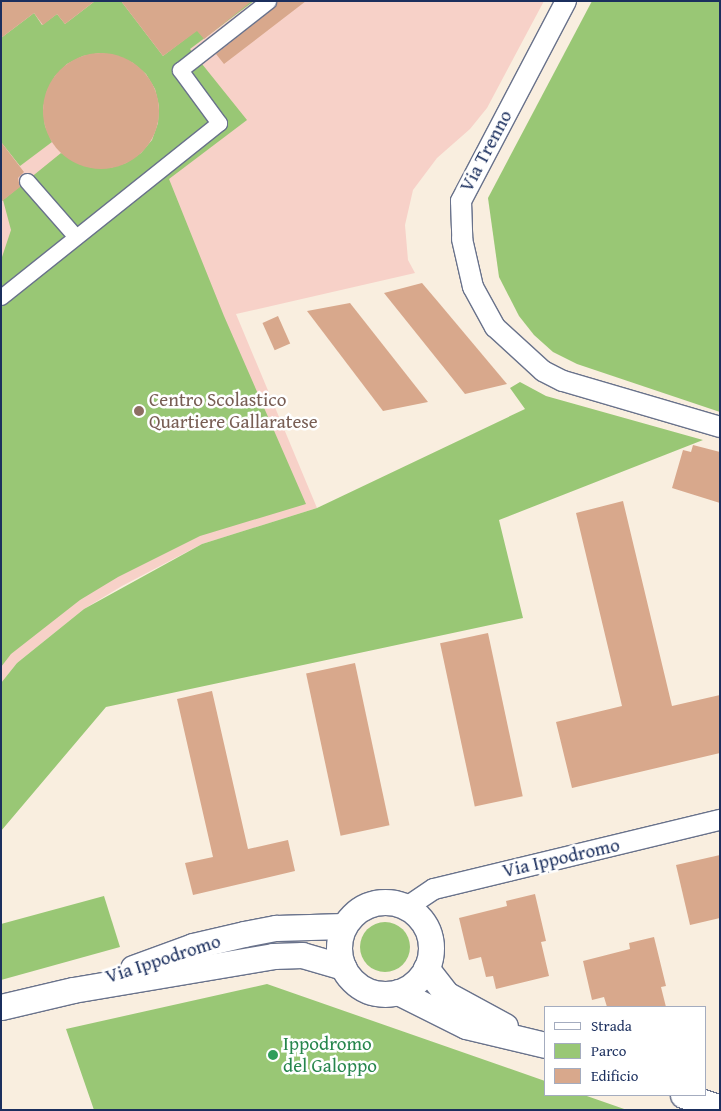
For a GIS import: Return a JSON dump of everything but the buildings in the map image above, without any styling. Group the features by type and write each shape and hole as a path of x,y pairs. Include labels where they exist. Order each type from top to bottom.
{"street":[{"path":"1,297 219,122 180,70 268,1"},
{"name":"Via Trenno","path":"566,1 461,201 462,239 473,287 495,327 543,371 563,381 720,427"},
{"path":"27,181 76,237"},
{"name":"Via Ippodromo","path":"407,908 434,889 720,820"},
{"path":"391,902 407,908 420,919 429,934 431,952 426,968 416,982 398,992 382,994 366,990 352,980 343,967 339,946 344,926 355,913 374,903 391,902"},
{"name":"Via Ippodromo","path":"73,990 193,946 276,928 344,926"},
{"name":"Via Ippodromo","path":"1,1006 73,990 273,956 302,955 343,967"},
{"path":"426,968 446,994 539,1043"},
{"path":"398,992 466,1026 539,1043"},
{"path":"685,1096 720,1108"}],"shaded area":[{"name":"Centro Scolastico Quartiere Gallaratese","path":"1,1 544,1 487,108 470,129 437,158 413,190 405,225 408,260 415,273 236,314 317,508 202,544 122,586 84,609 17,663 1,683"}],"green space":[{"path":"95,1 121,1 163,56 235,1 254,1 190,49 247,120 169,179 224,316 306,504 200,536 118,577 80,600 11,654 1,667 1,260 11,230 3,200 61,153 92,168 110,168 126,163 141,153 152,140 158,123 159,106 155,89 146,74 133,63 117,56 100,53 83,56 67,64 55,76 47,91 43,108 45,126 52,142 20,166 1,142 1,38 34,13 42,25 57,14 65,24"},
{"path":"592,1 720,1 720,412 577,364 553,352 534,335 519,316 499,277 488,198"},
{"path":"520,382 546,396 703,440 499,520 523,618 106,707 1,831 1,683 17,663 84,609 202,544 317,508 525,409 510,388"},
{"path":"104,896 120,947 1,980 1,924"},
{"path":"390,922 403,929 409,937 409,957 403,965 395,971 380,972 367,965 361,957 360,942 367,929 375,923"},
{"name":"Ippodromo del Galoppo","path":"267,984 544,1081 544,1096 587,1096 627,1110 94,1110 66,1029"}],"place":[{"name":"Centro Scolastico Quartiere Gallaratese","path":"139,411"},
{"name":"Ippodromo del Galoppo","path":"273,1055"}]}
